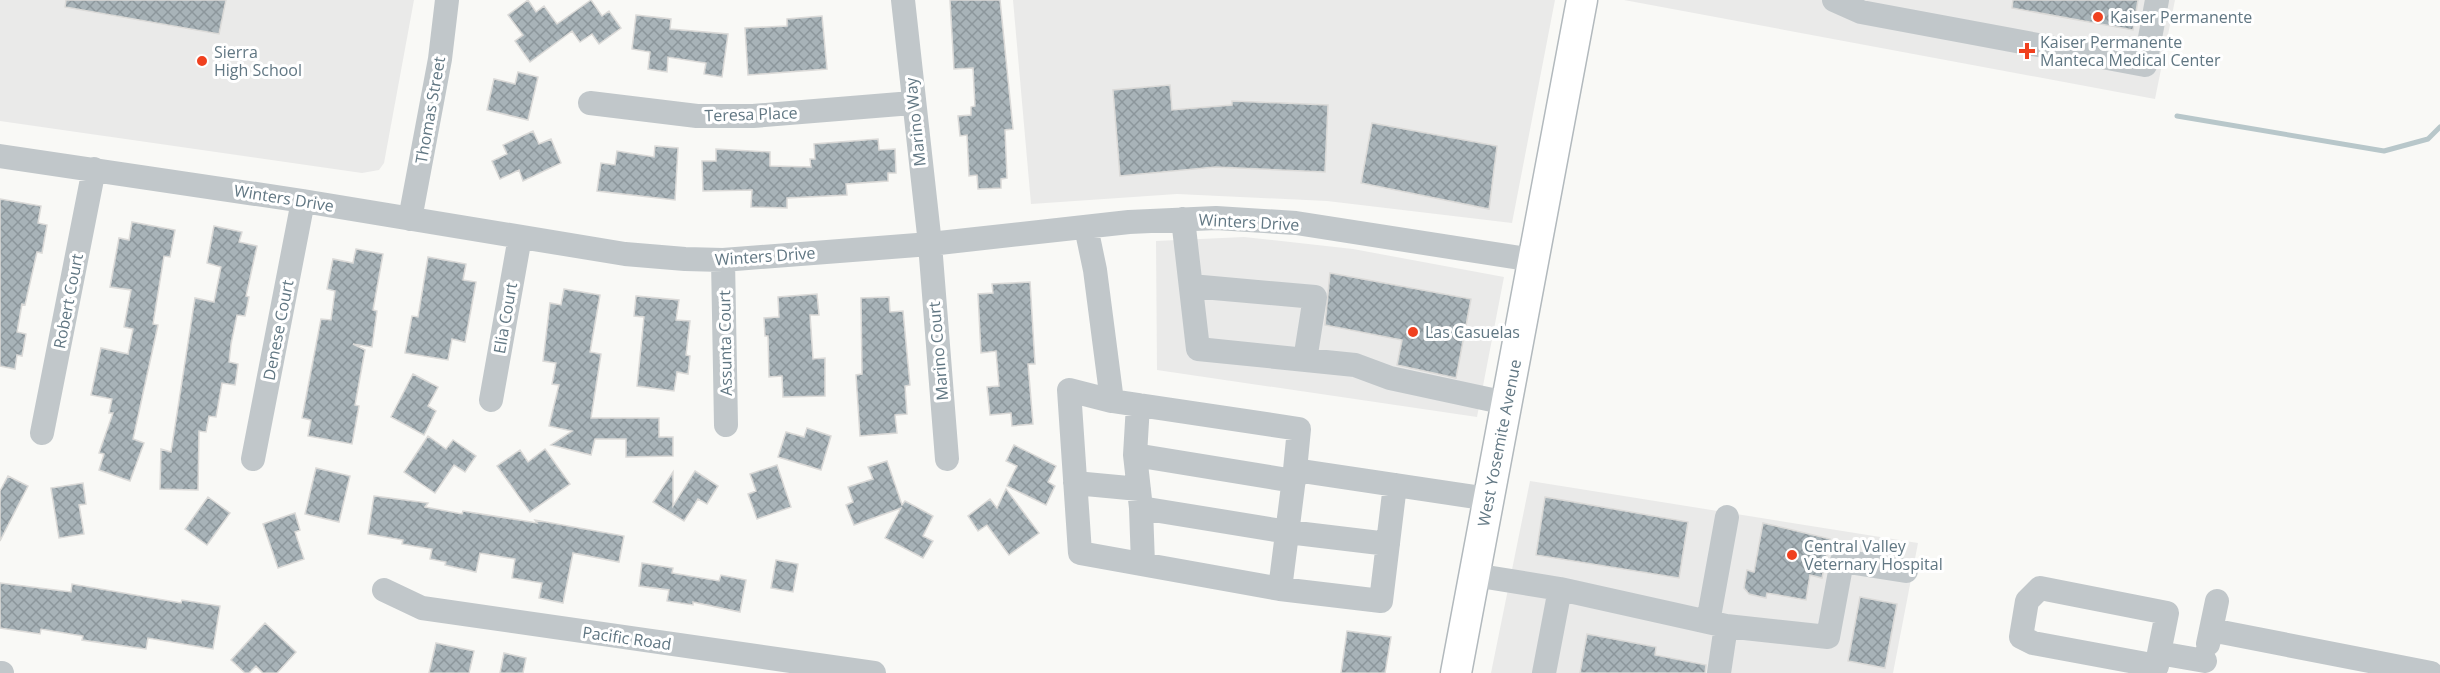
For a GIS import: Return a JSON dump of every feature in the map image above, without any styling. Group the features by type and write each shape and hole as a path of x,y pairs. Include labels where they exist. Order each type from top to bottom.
{"main road":[{"name":"West Yosemite Avenue","path":"1456,673 1582,0"}],"street":[{"name":"Thomas Street","path":"410,219 440,59 447,0"},
{"name":"Marino Way","path":"903,0 912,103 930,244"},
{"path":"1839,1 1861,12 2145,65 2157,0"},
{"name":"Teresa Place","path":"590,102 697,116 753,116 912,103"},
{"name":"Winters Drive","path":"0,156 303,201 624,254 723,260 930,244 1086,226 1216,218 1296,223 1533,260"},
{"name":"Robert Court","path":"42,433 94,170"},
{"name":"Denese Court","path":"253,459 303,201"},
{"path":"1183,219 1198,349 1355,365 1390,378 1506,403"},
{"path":"1086,226 1095,270 1112,401"},
{"name":"Elia Court","path":"491,400 520,237"},
{"name":"Marino Court","path":"930,244 947,459"},
{"name":"Assunta Court","path":"723,260 726,425"},
{"path":"1191,286 1315,297 1305,360"},
{"path":"1280,589 1299,429 1112,401 1069,390 1080,553 1280,589 1381,601 1395,485"},
{"path":"1138,405 1135,455 1143,564"},
{"path":"1135,455 1295,476 1395,485 1489,499"},
{"path":"1075,483 1288,532 1388,544"},
{"path":"1719,673 1717,624 1727,517"},
{"path":"1474,575 1560,589 1717,624 1828,637 1842,561 1906,571"},
{"path":"2040,588 2166,613 2159,653 2157,666 2033,643 2021,637 2027,601 2040,588"},
{"path":"1544,673 1560,589"},
{"name":"Pacific Road","path":"384,590 422,608 874,673"},
{"path":"2159,653 2204,667 2217,602"},
{"path":"2211,630 2431,673"}],"shaded area":[{"name":"Sierra High School","path":"0,0 414,0 384,163 379,170 362,173 0,121"},
{"path":"1013,0 1555,0 1512,223 1327,201 1177,194 1031,204"},
{"name":"Kaiser Permanente Manteca Medical Center","path":"1624,0 2175,0 2155,99"},
{"path":"1244,237 1353,249 1504,277 1477,417 1157,370 1156,241"},
{"path":"1530,481 1918,543 1893,673 1491,673"}],"building":[{"path":"66,0 226,0 219,34 65,7"},
{"path":"528,0 536,12 544,6 557,24 591,0 602,16 609,11 621,28 599,44 592,34 580,42 572,31 530,62 515,41 523,35 508,15"},
{"path":"950,0 1000,0 1013,129 1005,130 1007,178 1001,179 1001,188 978,189 977,175 969,176 967,135 960,136 958,116 971,115 971,107 975,106 973,68 954,69"},
{"name":"Kaiser Permanente","path":"2013,0 2138,0 2133,30 2012,8"},
{"path":"636,15 671,19 670,29 728,34 722,77 704,74 706,63 668,57 667,72 648,69 650,52 632,49"},
{"path":"822,16 827,69 748,75 745,28 787,26 787,19"},
{"path":"518,72 538,77 528,120 487,110 494,79 515,84"},
{"path":"1170,85 1172,110 1232,105 1232,101 1328,105 1325,172 1215,167 1120,176 1113,90"},
{"path":"1372,123 1497,146 1489,209 1361,183"},
{"path":"533,131 539,144 551,139 561,163 523,181 519,170 500,179 492,161 507,154 503,145"},
{"path":"878,139 879,150 895,149 896,173 888,173 888,181 846,184 847,195 787,198 787,208 751,207 752,190 703,191 702,161 716,161 716,149 770,152 770,166 811,167 810,159 815,159 814,144"},
{"path":"655,146 678,148 675,200 597,191 601,163 615,165 617,151 654,157"},
{"path":"0,199 41,206 38,223 47,225 42,253 37,252 25,305 22,304 17,332 26,334 22,356 17,355 15,369 0,366"},
{"path":"132,222 175,230 170,257 164,256 153,324 158,325 133,439 144,443 130,481 99,470 104,454 99,453 113,413 109,413 112,399 91,395 101,348 128,354 133,329 124,327 131,290 110,287 119,238 129,240"},
{"path":"214,226 242,232 239,242 257,246 246,296 249,297 245,316 237,315 231,344 229,362 238,364 235,385 222,383 216,417 209,416 206,432 199,431 198,490 160,489 161,449 171,452 195,298 214,302 221,267 207,263"},
{"path":"356,249 383,254 373,310 377,311 372,347 353,344 365,350 355,405 359,406 352,444 308,436 311,420 302,418 321,319 331,320 335,291 327,289 333,259 353,263"},
{"path":"428,257 466,264 463,280 476,282 465,342 452,339 448,360 405,353 412,316 418,317"},
{"name":"Las Casuelas","path":"1330,273 1471,299 1456,378 1397,365 1402,340 1325,325"},
{"path":"1030,282 1035,364 1028,364 1033,424 1012,426 1011,413 990,415 987,387 999,386 996,351 981,353 978,294 993,293 992,284"},
{"path":"564,289 600,295 590,352 601,354 591,418 659,418 659,437 673,437 673,456 626,457 626,439 595,439 591,455 551,445 572,431 549,426 559,385 552,384 556,363 543,361 550,303 561,305"},
{"path":"817,294 819,315 810,315 813,359 825,358 825,396 783,397 782,376 769,377 768,336 765,336 764,318 779,317 778,297"},
{"path":"636,296 679,300 676,320 690,321 686,355 690,356 688,374 677,372 674,391 637,386 644,317 634,316"},
{"path":"889,297 890,312 903,311 910,385 905,386 907,414 895,415 897,433 860,436 856,375 862,374 861,298"},
{"path":"413,374 438,387 428,406 436,411 424,435 391,417"},
{"path":"807,428 831,436 821,470 778,457 786,432 804,437"},
{"path":"428,436 446,449 453,440 476,456 465,472 454,465 435,493 404,472"},
{"path":"1014,445 1056,466 1048,482 1055,486 1046,505 1007,486 1017,466 1006,461"},
{"path":"545,449 570,484 530,512 497,466 520,450 528,462"},
{"path":"887,461 902,505 905,501 933,516 923,536 933,541 923,558 885,538 901,508 854,525 846,505 853,502 848,487 873,479 868,467"},
{"path":"777,465 791,507 757,519 748,494 756,491 750,474"},
{"path":"316,468 350,476 339,522 305,514"},
{"path":"695,471 718,486 707,504 698,499 684,521 653,502 673,472 673,506"},
{"path":"8,476 28,486 0,541 0,491"},
{"path":"83,483 86,504 79,505 84,534 59,538 51,488"},
{"path":"1006,489 1039,533 1009,555 987,525 978,531 968,516 990,499 997,508"},
{"path":"374,496 428,503 425,507 462,514 463,511 537,523 535,520 624,536 619,562 573,553 563,603 539,598 542,583 512,578 515,559 480,553 476,572 430,559 432,549 402,544 403,540 368,534"},
{"path":"208,497 230,513 207,545 185,529"},
{"path":"1545,497 1688,522 1679,578 1536,555"},
{"path":"295,513 300,530 295,532 304,559 278,568 263,524"},
{"name":"Central Valley Veternary Hospital","path":"1763,523 1830,539 1822,578 1810,575 1806,600 1767,593 1766,598 1749,594 1744,588 1747,570 1754,572"},
{"path":"776,560 798,564 793,592 771,588"},
{"path":"642,563 673,568 672,573 719,581 721,575 746,580 740,612 693,602 693,605 667,601 669,590 639,586"},
{"path":"0,583 71,592 72,584 181,603 182,600 220,606 213,649 148,638 146,649 82,640 83,636 41,629 40,634 0,628"},
{"path":"1860,597 1897,604 1885,668 1848,661"},
{"path":"265,623 296,652 277,673 263,673 256,666 249,673 245,673 231,660"},
{"path":"1347,631 1391,637 1385,673 1341,673"},
{"path":"1587,634 1656,647 1655,655 1706,665 1705,673 1580,673"},
{"path":"436,643 474,651 469,673 429,673"},
{"path":"504,653 526,658 523,673 500,673"}],"waterway":[{"path":"2177,116 2384,151 2428,139 2440,127"}],"place":[{"name":"Kaiser Permanente","path":"2098,17"},
{"name":"Kaiser Permanente Manteca Medical Center","path":"2027,51"},
{"name":"Sierra High School","path":"202,61"},
{"name":"Las Casuelas","path":"1413,332"},
{"name":"Central Valley Veternary Hospital","path":"1792,555"}]}
